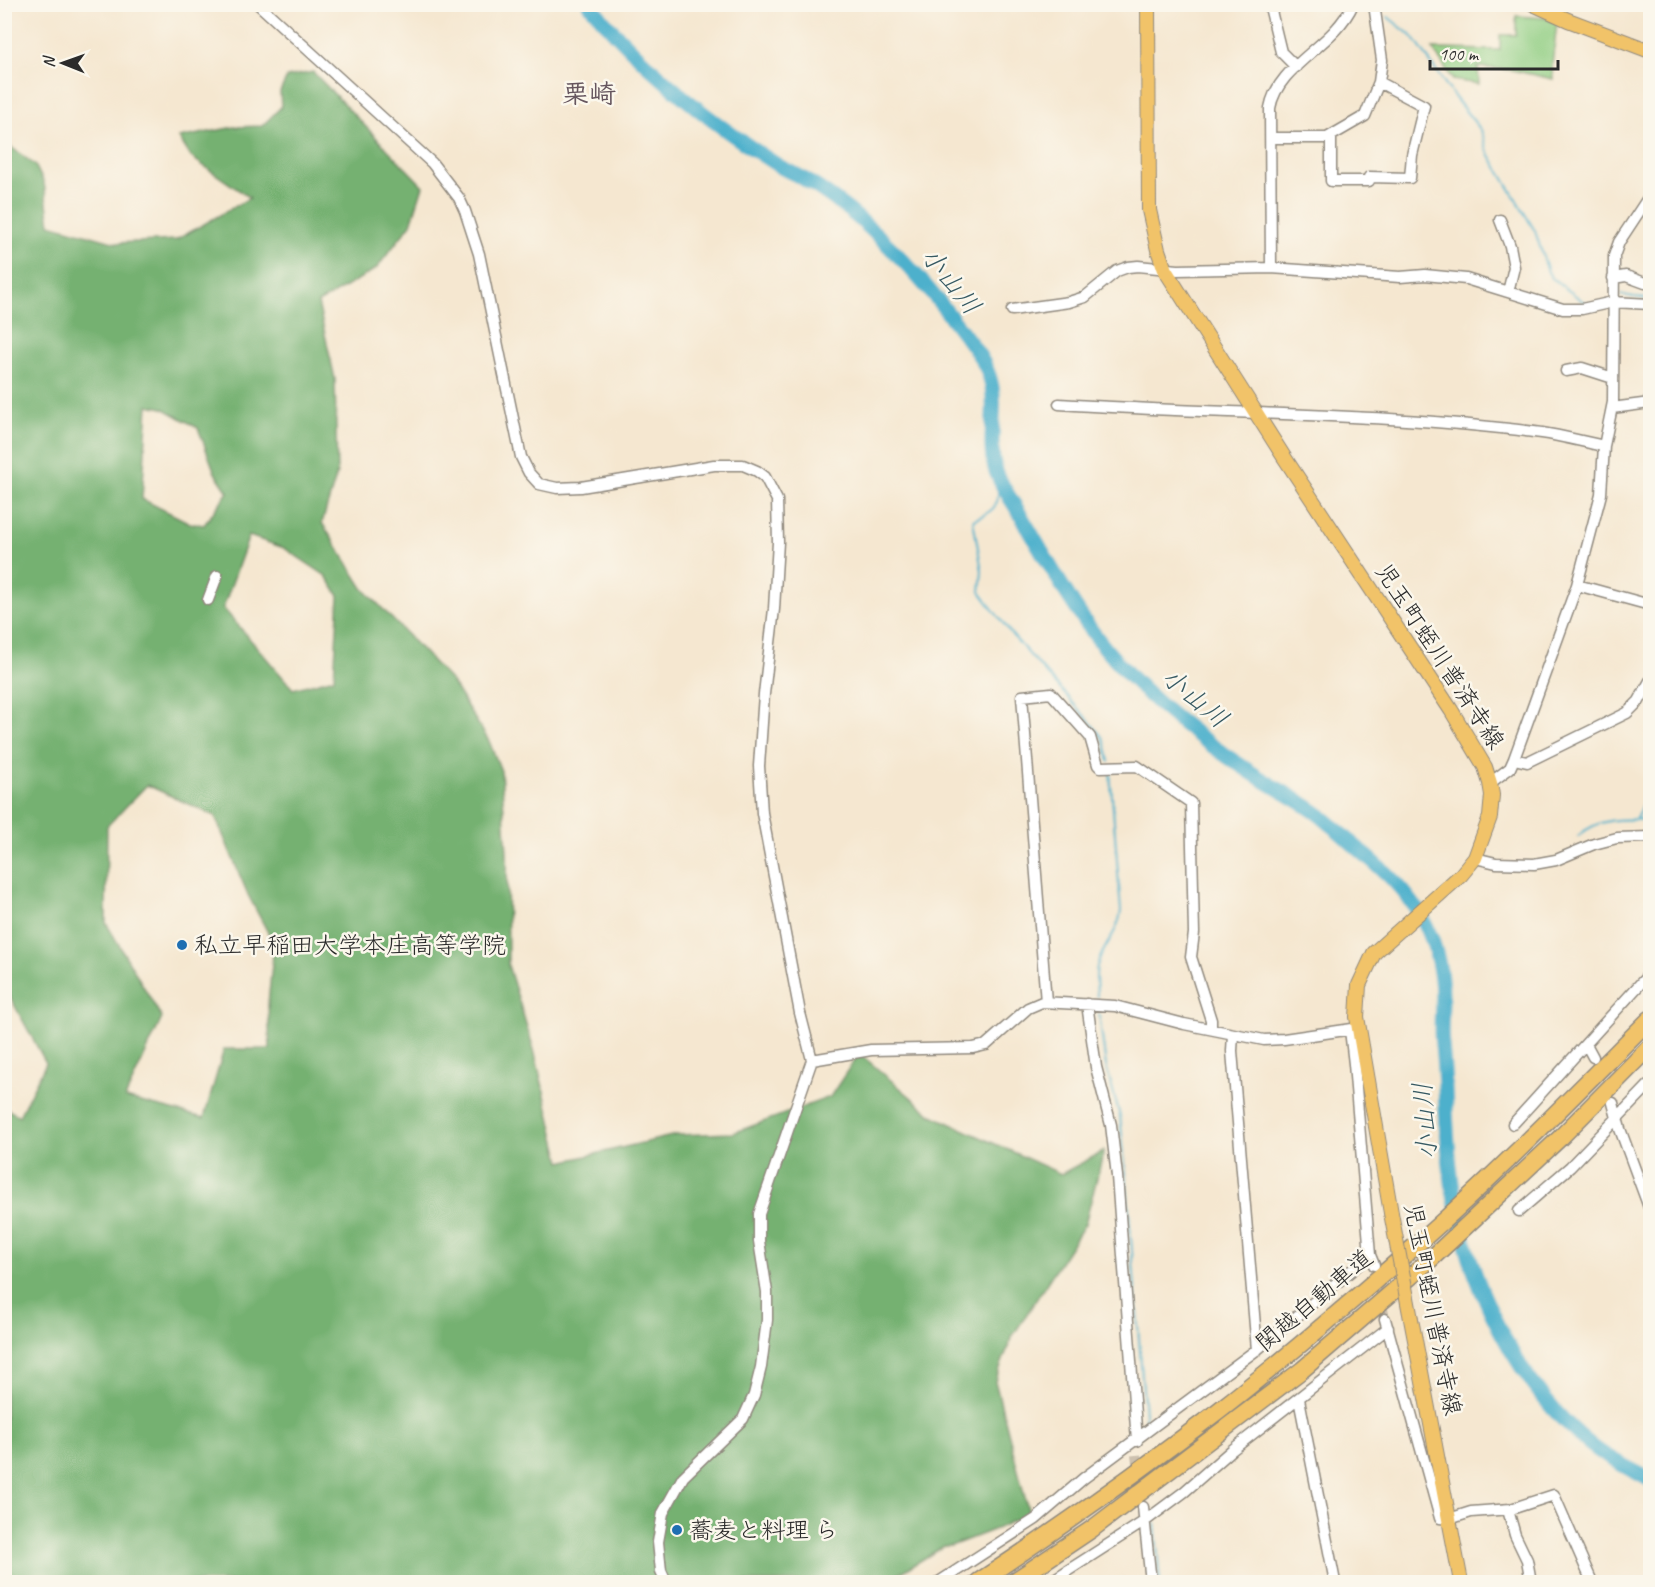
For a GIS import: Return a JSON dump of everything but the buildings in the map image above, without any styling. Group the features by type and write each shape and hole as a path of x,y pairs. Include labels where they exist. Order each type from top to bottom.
{"highway":[{"name":"関越自動車道","path":"978,1582 1049,1535 1218,1411 1290,1353 1424,1238 1515,1153 1650,1018"},
{"name":"関越自動車道","path":"1013,1582 1102,1522 1293,1377 1431,1259 1560,1138 1650,1047"}],"main road":[{"name":"児玉町蛭川普済寺線","path":"1148,4 1149,210 1165,270 1451,710 1481,759 1490,783 1492,795 1490,818 1475,858 1461,875 1374,953 1359,985 1354,1029 1461,1582"},
{"path":"1533,4 1554,9 1650,51"}],"street":[{"path":"258,4 432,163 459,198 472,228 479,254 521,457 529,473 539,484 557,488 581,487 714,465 734,464 743,465 765,477 777,500 778,532 774,609 764,694 759,766 762,813 800,1013 812,1060 759,1214 759,1241 767,1292 767,1320 761,1367 754,1395 743,1419 683,1477 663,1513 658,1542 661,1571 666,1582"},
{"path":"1271,268 1270,108 1275,91 1288,73 1337,30 1353,4"},
{"path":"1271,138 1327,138 1365,116 1379,82 1382,60 1374,4"},
{"path":"1271,11 1281,52 1296,67"},
{"path":"1331,136 1331,181 1369,181 1370,177 1410,178 1412,155 1424,106 1379,82"},
{"path":"1490,783 1510,768 1514,759 1577,585 1601,494 1604,446 1612,408 1614,256 1619,242 1650,195"},
{"path":"1500,220 1510,246 1514,267 1508,292"},
{"path":"1012,310 1069,302 1085,297 1117,271 1128,267 1165,270 1271,268 1400,278 1425,275 1466,279 1563,309 1582,309 1613,302 1650,304"},
{"path":"1613,278 1626,276 1645,283 1650,282"},
{"path":"1566,371 1582,368 1613,378"},
{"path":"1612,408 1650,403"},
{"path":"1059,404 1192,412 1380,417 1543,433 1604,446"},
{"path":"208,600 217,576"},
{"path":"1577,585 1650,605"},
{"path":"1514,759 1527,762 1627,713 1639,701 1650,681"},
{"path":"1046,1002 1022,696 1051,693 1090,737 1098,765 1137,766 1191,803 1194,933 1191,957 1211,1020 1211,1029"},
{"path":"1475,858 1496,863 1534,864 1556,860 1607,840 1629,836 1650,837"},
{"path":"1513,1124 1650,973"},
{"path":"812,1060 871,1050 973,1048 986,1045 1028,1008 1046,1002 1115,1006 1264,1040 1354,1029 1354,1064 1372,1260 1134,1447 1084,1478 1036,1519 939,1582"},
{"path":"1087,1004 1096,1067 1113,1135 1134,1447"},
{"path":"1233,1034 1232,1051 1257,1350"},
{"path":"1586,1044 1593,1057"},
{"path":"1519,1211 1570,1167 1650,1084"},
{"path":"1613,1103 1620,1130 1650,1210"},
{"path":"1050,1582 1145,1521 1184,1492 1232,1450 1299,1399 1386,1323 1440,1518 1449,1519 1471,1512 1508,1510 1554,1495 1587,1581"},
{"path":"1299,1399 1335,1582"},
{"path":"1143,1507 1151,1582"},
{"path":"1508,1510 1515,1535 1527,1560 1531,1582"}],"green space":[{"path":"1516,16 1546,18 1557,23 1552,65 1553,79 1512,70 1478,67 1479,84 1453,80 1433,49 1500,50 1500,35 1516,35"},
{"path":"313,72 423,186 411,224 376,269 318,303 335,379 337,474 322,523 363,588 451,681 489,741 501,771 507,852 508,965 534,1050 561,1162 676,1135 733,1133 830,1097 859,1053 932,1115 1061,1174 1104,1151 1085,1224 1012,1337 995,1381 1029,1513 998,1528 951,1546 944,1546 886,1582 5,1582 5,1108 19,1116 46,1063 4,986 4,142 35,165 44,183 50,224 116,243 176,240 250,198 191,157 179,138 234,127 262,126 281,107 280,92 287,77","holes":["148,405 163,408 198,428 215,473 228,492 204,525 190,523 142,499","249,536 284,548 326,576 339,596 334,678 293,689 223,608","147,785 215,816 248,895 274,944 268,1004 270,1049 224,1049 204,1118 125,1098 162,1018 106,923 107,826"]}],"waterway":[{"name":"小山川","path":"589,4 652,70 687,100 779,166 826,193 868,226 906,264 957,325 986,367 993,393 992,447 997,475 1067,594 1104,647 1148,694 1181,722 1234,761 1317,813 1384,871 1418,910 1435,949 1441,978 1441,1039 1453,1189 1460,1225 1484,1296 1519,1363 1540,1393 1565,1421 1599,1451 1650,1480"},
{"path":"1382,4 1383,10"},
{"path":"1388,17 1413,37 1455,98 1481,130 1488,152 1535,231 1552,278 1588,303"},
{"path":"1621,295 1648,299"},
{"path":"996,472 997,502 990,511 973,520 982,571 980,592 1012,635 1103,738 1109,762"},
{"path":"1097,996 1097,967 1117,925 1121,911 1110,771"},
{"path":"1636,819 1650,787"},
{"path":"1578,836 1603,822 1650,820"},
{"path":"1099,1014 1106,1066 1120,1116 1146,1427"},
{"path":"1155,1523 1160,1582"}],"tunnel":[{"path":"1376,1275 1385,1319"},
{"path":"1136,1455 1141,1497"}],"place":[{"name":"私立早稲田大学本庄高等学院","path":"182,945"},
{"name":"蕎麦と料理 ら","path":"677,1530"}],"district":[{"name":"栗崎","path":"589,94"}]}
